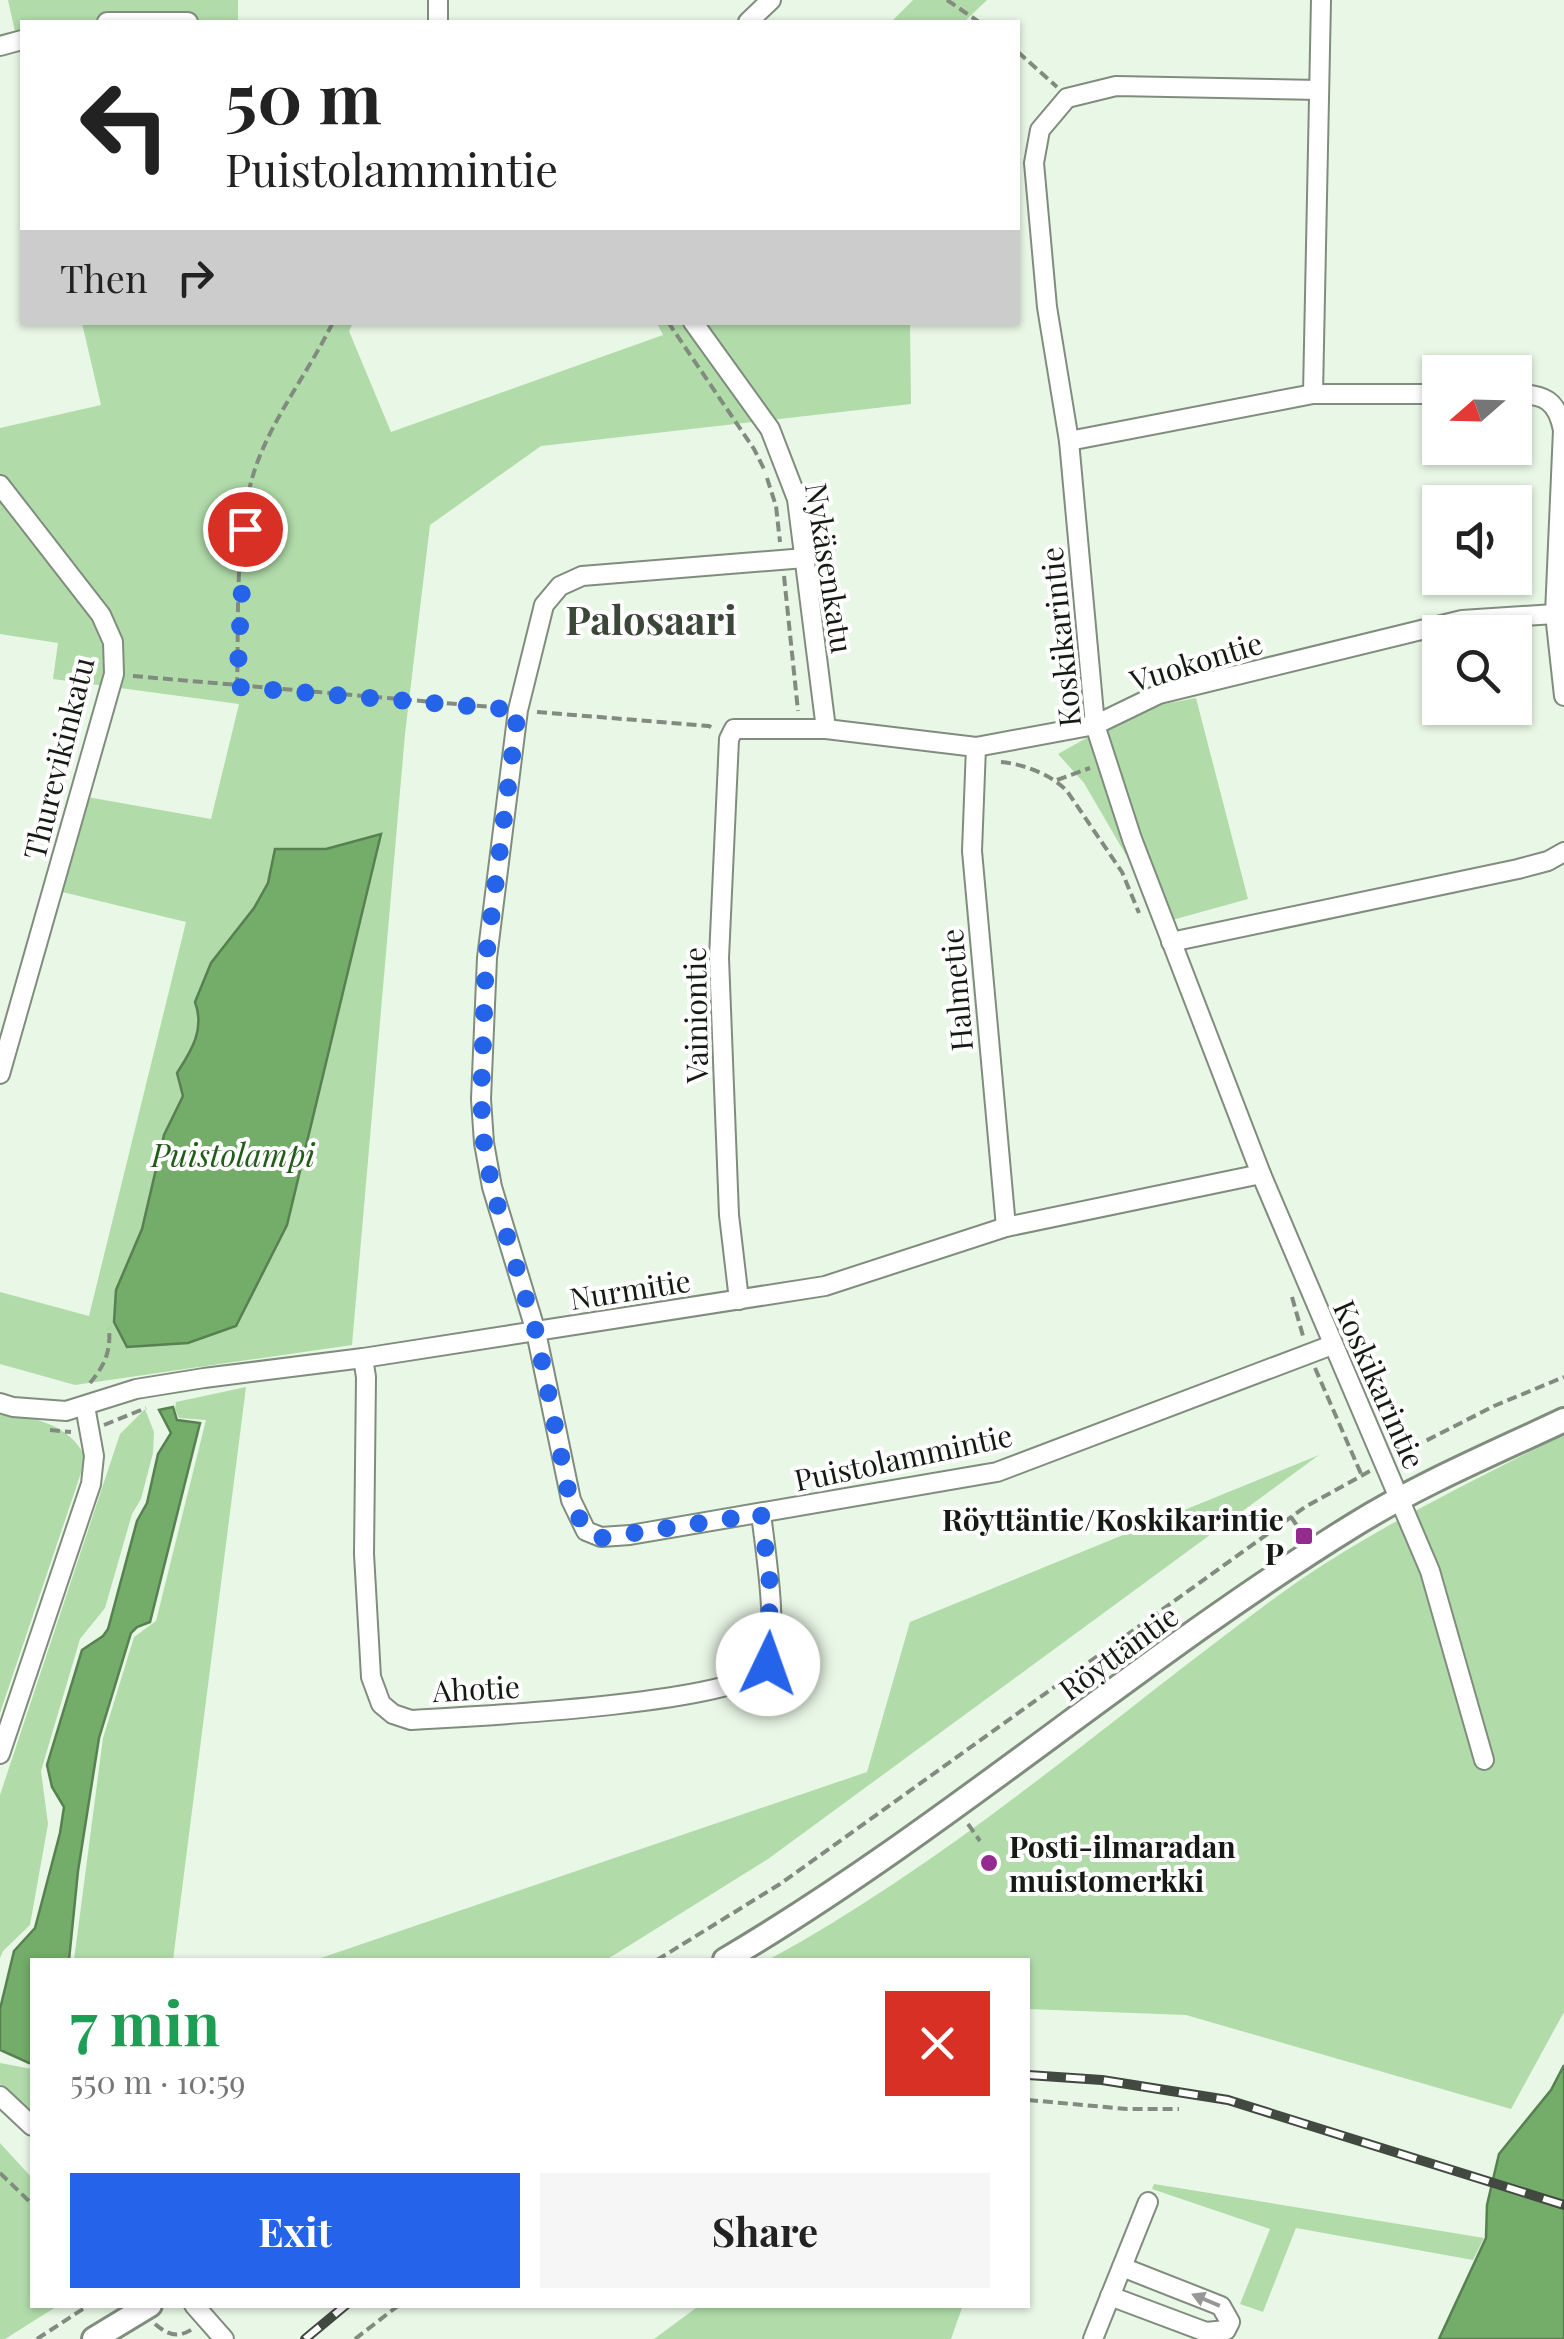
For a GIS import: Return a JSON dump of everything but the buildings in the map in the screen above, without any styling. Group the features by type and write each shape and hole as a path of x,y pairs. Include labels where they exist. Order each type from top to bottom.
{"street":[{"path":"750,20 771,0"},
{"path":"1313,394 1321,0"},
{"path":"1066,98 1116,86 1319,90"},
{"name":"Koskikarintie","path":"1066,98 1040,130 1034,163 1047,307 1069,441 1095,725 1170,942 1261,1174 1430,1571 1484,1760"},
{"name":"Nykäsenkatu","path":"694,325 770,428 797,500 826,730"},
{"path":"1069,441 1313,394 1422,394"},
{"path":"1532,396 1546,397 1560,416 1562,430 1555,614 1564,696"},
{"name":"Thurevikinkatu","path":"0,485 101,614 113,642 114,674 0,1074"},
{"name":"Puistolammintie","path":"805,558 582,576 560,586 544,605 518,710 486,958 481,1099 484,1143 492,1187 536,1332 570,1500 586,1531 601,1538 630,1536 996,1472 1332,1345"},
{"name":"Vuokontie","path":"732,734 800,728 826,730 977,754 1095,725 1159,694 1462,620 1555,614"},
{"name":"Vainiontie","path":"732,734 719,958 729,1215 739,1300"},
{"name":"Halmetie","path":"977,754 972,851 1006,1228"},
{"path":"1170,942 1518,869 1564,852"},
{"name":"Nurmitie","path":"0,1403 13,1408 76,1408 153,1386 363,1358 825,1286 1006,1228 1261,1174"},
{"name":"Ahotie","path":"363,1358 364,1554 371,1676 381,1704 393,1714 410,1720 569,1711 723,1688 758,1676 768,1664 770,1633 770,1584 761,1514"},
{"path":"0,1754 91,1484 94,1456 81,1430 76,1408"},
{"name":"Röyttäntie","path":"727,1958 810,1909 944,1817 1258,1588 1356,1524 1564,1420"},
{"path":"0,2096 30,2124"},
{"path":"1092,2339 1148,2202"},
{"path":"1110,2296 1206,2332 1226,2330 1230,2322 1221,2306 1122,2267"},
{"path":"94,2339 145,2308"},
{"path":"200,2312 224,2339"}],"path":[{"path":"948,0 977,20"},
{"path":"1020,54 1066,98"},
{"path":"237,687 242,556 254,472 332,325"},
{"path":"670,325 754,449 766,474 776,506 800,728"},
{"path":"114,674 709,726 732,734"},
{"path":"977,754 1057,780 1122,872 1140,916"},
{"path":"1057,780 1107,762"},
{"path":"1290,1287 1309,1354 1362,1476"},
{"path":"90,1382 102,1368 111,1346 109,1328"},
{"path":"660,1958 780,1884 1291,1517 1385,1462 1494,1406 1564,1378"},
{"path":"41,1429 81,1430 153,1405"},
{"path":"76,1408 81,1430"},
{"path":"1291,1517 1304,1536"},
{"path":"1030,2100 1126,2109 1179,2109"},
{"path":"0,2172 30,2202"},
{"path":"37,2339 84,2308"},
{"path":"145,2308 167,2334 184,2335 200,2312"},
{"path":"355,2339 395,2308"}],"shaded area":[{"path":"8,0 238,0 238,20 20,20 20,54"},
{"path":"913,0 987,0 966,20 893,20"},
{"path":"82,325 352,325 349,331 391,432 663,335 658,325 910,325 911,404 541,446 430,525 405,734 352,1345 75,1385 0,1364 0,1292 89,1316 186,922 50,889 76,795 211,819 239,704 53,679 58,643 0,634 0,428 101,405","holes":["380,834 287,1225 236,1326 116,1290 142,1229 164,1135 183,1096 177,1073 195,1039 200,1017 268,883 275,850 326,849"]},
{"path":"1196,698 1248,899 1165,922 1084,783 1058,754 1138,709"},
{"path":"246,1387 173,1958 74,1958 103,1738 134,1637 156,1621 206,1420 179,1418 176,1402"},
{"path":"145,1409 154,1432 153,1453 141,1499 132,1514 105,1608 80,1639 41,1771 48,1824 30,1925 0,1958 0,1795 120,1434"},
{"path":"0,1411 60,1430 79,1446 86,1458 0,1713"},
{"path":"1564,1434 1564,2012 1511,2109 1186,2015 1030,2009 1030,1958 772,1958 899,1880 1024,1790 1268,1603 1338,1555"},
{"path":"1319,1455 768,1859 609,1958 321,1958 867,1772 910,1622"},
{"path":"0,2063 30,2069 30,2109 0,2084"},
{"path":"0,2143 30,2176 30,2308 54,2308 0,2339"},
{"path":"1154,2184 1484,2238 1473,2260 1296,2228 1263,2312 1240,2304 1270,2229 1152,2189"},
{"path":"696,2308 962,2308 951,2339 654,2339"}],"water":[{"name":"Puistolampi","path":"381,834 287,1225 236,1326 188,1343 127,1347 114,1322 116,1290 142,1229 164,1135 183,1096 177,1073 195,1039 199,1021 195,1002 211,963 254,908 268,883 275,849 326,849"},
{"path":"173,1407 177,1420 200,1423 150,1622 131,1633 99,1738 69,1958 30,1958 29,2063 0,2050 0,2009 14,1951 35,1928 60,1833 64,1807 52,1787 47,1765 82,1650 108,1629 158,1454 171,1433 159,1410"},
{"path":"1564,2065 1564,2339 1439,2339 1486,2238 1487,2205 1499,2154 1551,2090"}],"railway":[{"path":"1030,2075 1102,2080 1228,2100 1564,2205"},
{"path":"305,2339 342,2308"}],"place":[{"name":"Röyttäntie/Koskikarintie P","path":"1304,1536"},
{"name":"Posti-ilmaradan muistomerkki","path":"989,1863"}],"district":[{"name":"Palosaari","path":"651,618"}],"route":[{"path":"245,529 237,687 518,710 486,958 481,1099 492,1187 536,1332 570,1500 586,1531 601,1538 761,1514 770,1584 768,1664"}]}
